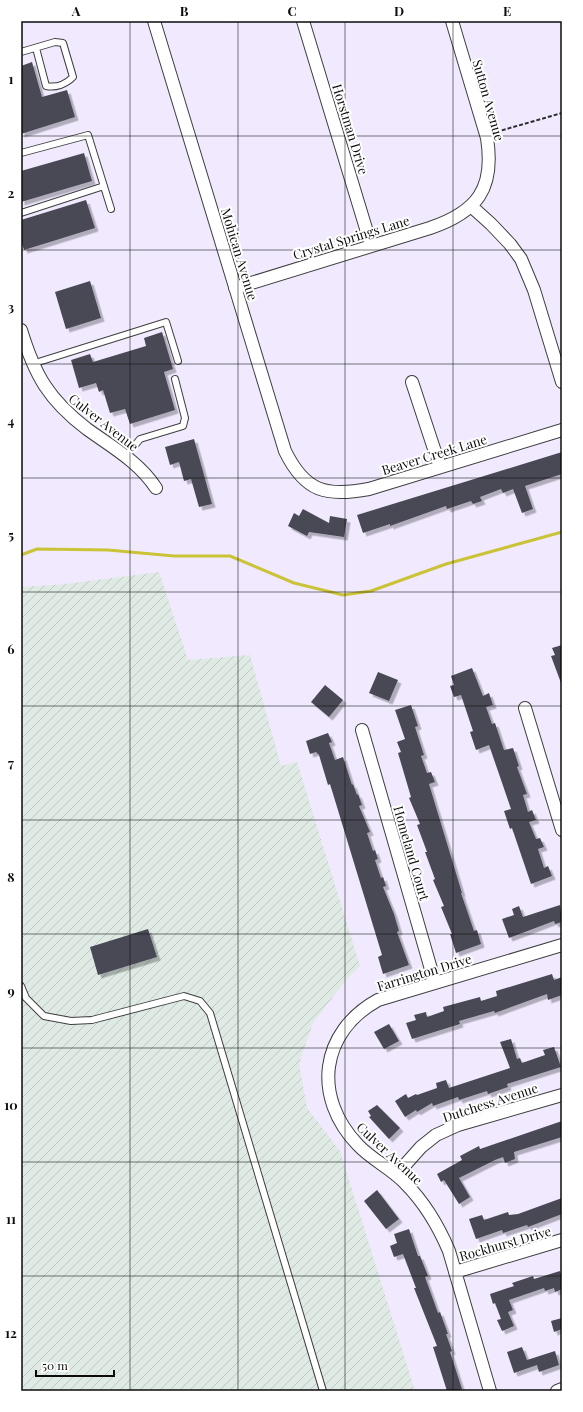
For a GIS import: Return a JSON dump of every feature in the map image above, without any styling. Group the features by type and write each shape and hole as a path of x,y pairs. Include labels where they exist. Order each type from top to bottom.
{"street":[{"name":"Mohican Avenue","path":"154,21 285,451 292,466 301,477 314,486"},
{"name":"Horstman Drive","path":"303,21 371,245"},
{"name":"Sutton Avenue","path":"452,21 486,135 490,156 486,182 481,193 471,206"},
{"name":"Crystal Springs Lane","path":"236,288 450,221 471,206"},
{"path":"471,206 501,234 521,259 532,285 562,382"},
{"name":"Culver Avenue","path":"21,330 32,364 45,387 63,408 142,470 156,488"},
{"path":"412,382 440,467"},
{"name":"Beaver Creek Lane","path":"314,486 324,490 350,492 369,489 562,430"},
{"path":"525,708 557,798 562,830"},
{"name":"Homeland Court","path":"362,730 435,983"},
{"name":"Farrington Drive","path":"328,1067 336,1042 345,1027 361,1011 384,998 562,945"},
{"name":"Culver Avenue","path":"328,1067 328,1085 331,1100 347,1132 374,1160 396,1175 430,1212 449,1251 490,1391"},
{"name":"Dutchess Avenue","path":"396,1175 421,1147 436,1135 458,1125 562,1094"},
{"name":"Rockhurst Drive","path":"455,1272 562,1240"},
{"path":"557,1391 562,1390"}],"lane":[{"path":"21,52 55,42 62,43 73,77 67,82 52,87 46,86 36,48"},
{"path":"21,153 88,135 110,209"},
{"path":"21,213 104,186"},
{"path":"32,364 166,322 178,361"},
{"path":"126,456 140,438 183,426 185,418 175,379"},
{"path":"21,986 26,998 44,1016 71,1020 92,1020 184,996 200,1001 210,1013 323,1391"}],"path":[{"path":"486,135 562,113"}],"shaded area":[{"path":"159,572 188,660 250,655 281,766 297,762 360,966 345,981 313,1023 299,1064 307,1108 340,1151 415,1391 21,1391 21,587 65,584"}],"building":[{"path":"32,62 42,97 67,90 75,117 21,134 21,66"},
{"path":"84,153 92,181 21,202 21,171"},
{"path":"86,200 95,228 24,250 21,241 21,220"},
{"path":"90,281 101,318 66,329 55,292"},
{"path":"162,332 173,369 164,372 175,410 130,424 125,409 110,413 103,390 99,392 96,383 79,388 71,360 90,354 93,362 146,346 144,338"},
{"path":"194,439 212,504 199,507 191,479 184,481 179,462 170,465 165,447"},
{"path":"562,452 562,474 525,486 533,509 522,513 513,489 503,493 501,489 480,497 482,501 473,504 471,501 447,509 446,506 390,526 390,524 363,533 357,515"},
{"path":"303,509 329,523 330,516 347,519 344,537 309,532 307,536 288,526 294,513 299,516"},
{"path":"562,645 561,683 551,656 555,655 552,648"},
{"path":"472,668 483,696 489,693 493,705 486,707 492,724 495,723 504,750 513,748 519,766 517,767 527,794 523,795 528,812 532,810 536,820 529,822 536,839 540,838 544,847 538,849 544,868 548,866 552,876 531,884 512,828 510,829 504,811 511,809 489,745 476,750 470,732 473,731 461,695 454,697 450,686 454,685 451,676"},
{"path":"378,672 398,680 389,701 369,693"},
{"path":"325,685 343,700 329,717 311,702"},
{"path":"411,705 418,726 415,727 424,755 421,756 427,773 431,772 435,782 429,784 461,893 474,931 477,930 481,944 456,953 450,934 452,934 441,907 444,906 433,880 435,879 417,825 420,824 409,798 411,797 398,753 401,752 397,742 405,739 395,710"},
{"path":"328,733 332,742 329,743 335,760 343,757 352,785 353,784 362,805 359,806 370,832 367,833 373,851 375,850 378,859 375,860 381,878 383,877 386,886 383,887 394,914 399,931 397,932 409,965 383,974 378,957 382,955 330,784 328,785 319,755 316,752 310,754 306,741"},
{"path":"560,905 562,922 555,924 554,921 509,938 502,919 514,915 512,909 519,906 523,917"},
{"path":"148,929 157,957 98,975 90,947"},
{"path":"552,974 554,980 562,977 562,995 548,1000 547,994 495,1013 494,1011 459,1021 460,1024 412,1039 406,1023 416,1020 414,1015 426,1012 427,1017 444,1011 443,1007 480,997 481,1001 497,996 496,991"},
{"path":"389,1024 399,1041 384,1049 374,1032"},
{"path":"511,1039 517,1059 520,1058 522,1063 545,1055 543,1050 554,1047 561,1067 507,1084 508,1087 488,1094 487,1091 459,1100 458,1097 433,1106 432,1103 405,1117 395,1101 406,1094 408,1098 437,1088 436,1083 446,1080 449,1088 510,1068 500,1042"},
{"path":"377,1105 400,1128 389,1139 369,1117 371,1116 368,1111"},
{"path":"562,1121 562,1137 514,1152 515,1159 505,1163 503,1157 459,1178 470,1197 459,1204 444,1180 441,1182 437,1174 462,1160 460,1156 479,1146 480,1149"},
{"path":"377,1190 399,1219 386,1229 364,1201"},
{"path":"562,1198 562,1214 528,1227 527,1225 503,1233 502,1230 476,1239 469,1219 482,1215 484,1220 508,1212 509,1215 518,1214"},
{"path":"409,1229 418,1256 420,1256 428,1276 425,1277 438,1313 440,1312 448,1334 446,1334 452,1351 450,1352 462,1389 457,1391 447,1391 433,1347 437,1346 414,1288 416,1288 403,1254 394,1257 390,1246 397,1243 394,1234"},
{"path":"560,1271 562,1278 562,1289 555,1292 554,1288 545,1291 544,1288 509,1300 513,1310 508,1312 514,1326 502,1331 497,1320 501,1319 495,1303 493,1304 490,1294 514,1286 512,1283 533,1276 534,1279"},
{"path":"562,1318 562,1329 554,1332 551,1321"},
{"path":"522,1347 527,1360 555,1351 559,1365 539,1372 537,1365 514,1373 507,1352"}],"waterway":[{"path":"21,555 37,549 108,550 174,556 230,556 294,583 343,595 371,591 446,564 562,532"}]}
